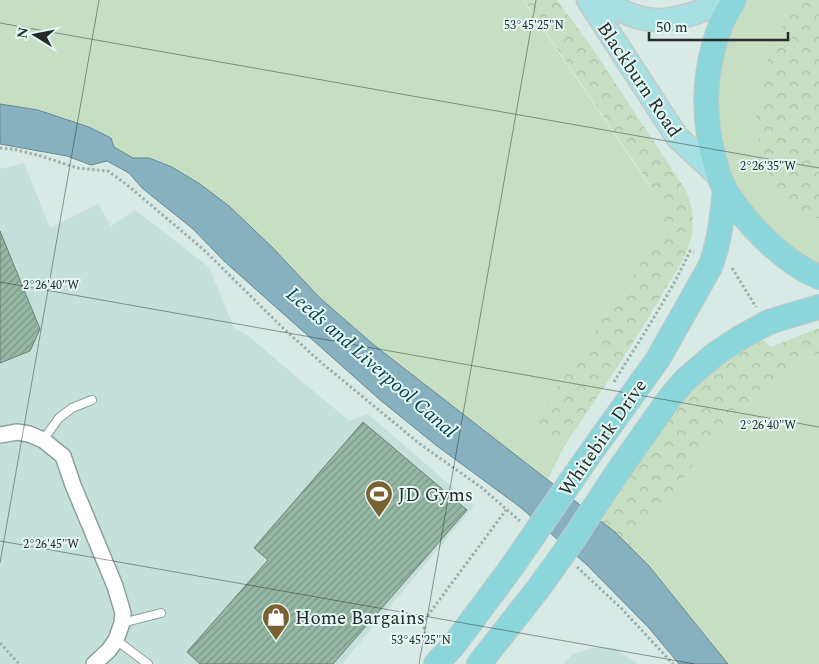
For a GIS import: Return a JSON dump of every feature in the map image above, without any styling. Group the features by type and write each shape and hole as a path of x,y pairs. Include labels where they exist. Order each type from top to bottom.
{"highway":[{"path":"734,0 720,25 707,82 706,107 712,154 722,183 742,214 782,254 819,276"},
{"name":"Whitebirk Drive","path":"432,656 453,646 511,568 658,359 713,259 720,228 722,183"},
{"name":"Whitebirk Drive","path":"479,664 538,589 619,470 669,399 685,380 714,355 767,323 819,307"}],"main road":[{"name":"Blackburn Road","path":"588,0 677,137 722,183"},
{"name":"Blackburn Road","path":"603,0 636,17 663,21 678,18 728,0"}],"street":[{"path":"0,435 17,432 29,434 43,440 63,456 115,586 123,613 122,623 112,645 94,664"}],"lane":[{"path":"43,440 59,418 72,408 92,400"},
{"path":"122,623 162,613"},
{"path":"112,645 148,664"}],"path":[{"path":"0,148 13,149 41,156 77,168 108,171 203,249 284,329 323,364 420,444 482,488 521,522"},
{"path":"609,389 651,322 690,251 729,265 767,323"},
{"path":"432,656 423,622 506,510"},
{"path":"573,565 622,609 673,664"},
{"path":"0,643 19,664"}],"shaded area":[{"path":"24,163 50,228 98,204 111,226 135,210 209,267 234,328 246,334 349,421 368,414 474,506 342,664 0,664 0,169"},
{"path":"594,647 614,648 638,664 563,664 573,654"}],"green space":[{"path":"0,0 523,0 659,200 662,218 659,237 534,420 565,445 548,479 374,345 320,298 273,248 229,206 200,184 172,167 149,158 133,159 114,147 111,138 89,127 38,110 0,104"},
{"path":"524,0 557,0 593,49 685,189 693,216 690,241 681,263 653,311 565,445 534,420 659,237 662,213 658,200 646,179"},
{"path":"734,0 819,0 819,277 782,254 712,154 721,25"},
{"path":"801,0 819,0 819,219 802,211 773,184 754,126 771,43"},
{"path":"819,328 819,354 799,360 748,403 698,459 629,546 601,521 670,412 707,370 761,338 771,347"},
{"path":"819,354 819,664 728,664 668,589 629,546 698,459 748,403 799,360"}],"water":[{"name":"Leeds and Liverpool Canal","path":"0,104 38,110 89,127 111,138 114,147 133,158 149,158 172,167 200,184 229,206 273,248 320,298 374,345 615,532 649,566 728,664 679,664 649,628 586,564 520,507 437,446 379,399 224,261 193,229 142,188 129,173 107,161 91,165 67,156 0,144"}],"building":[{"path":"0,231 40,329 30,351 0,363"},
{"path":"363,422 467,510 333,664 200,664 187,652 268,560 254,548"}],"place":[{"name":"JD Gyms","path":"379,518"},
{"name":"Home Bargains","path":"276,641"}]}
